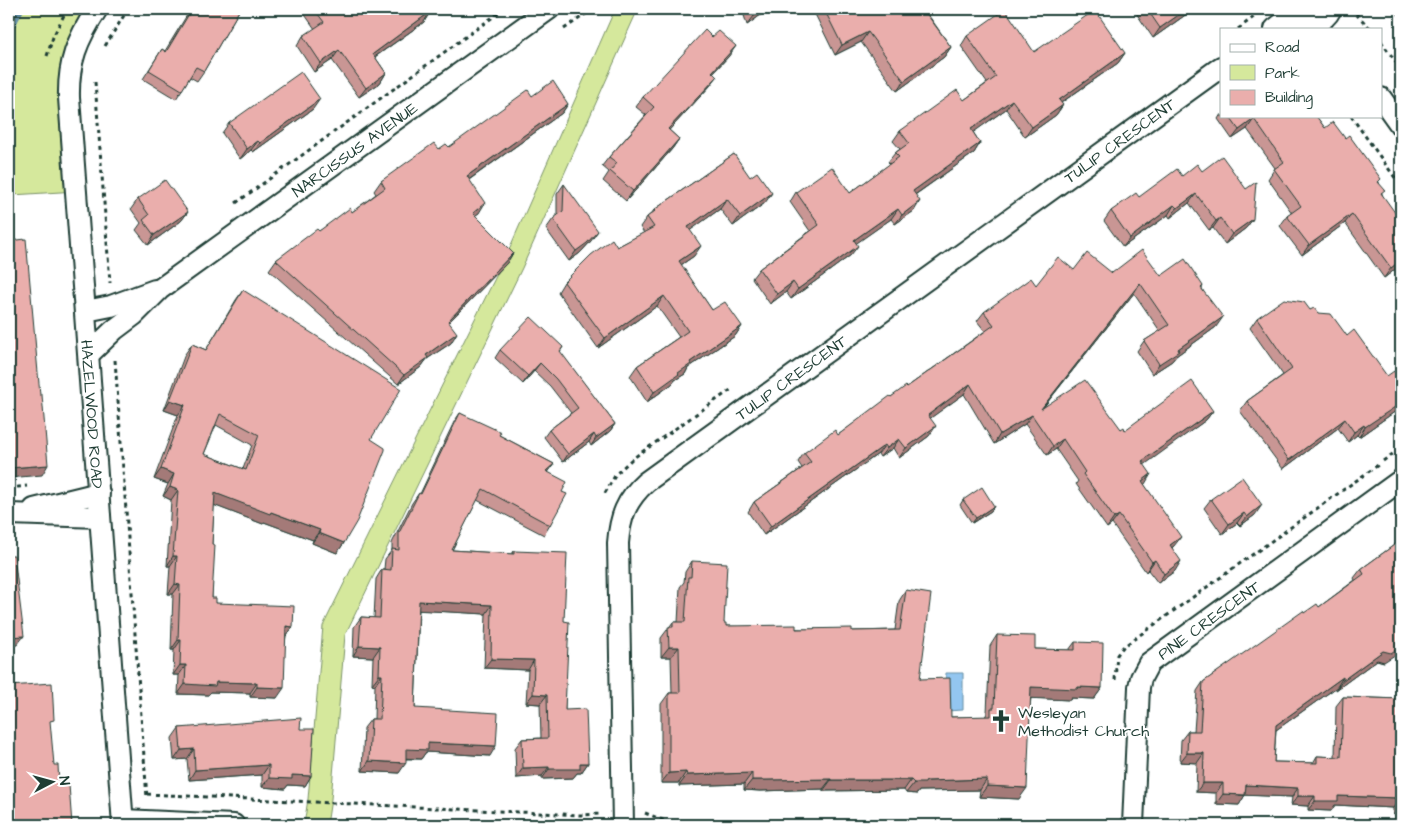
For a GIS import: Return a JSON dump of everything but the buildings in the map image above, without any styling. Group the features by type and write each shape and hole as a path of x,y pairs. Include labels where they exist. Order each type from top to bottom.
{"street":[{"name":"HAZELWOOD ROAD","path":"97,9 86,25 76,48 69,82 123,823"},
{"name":"NARCISSUS AVENUE","path":"89,354 114,330 134,315 160,288 549,9"},
{"path":"1275,28 1292,12 1297,20 1308,24 1329,19"},
{"name":"TULIP CRESCENT","path":"624,825 618,544 622,517 631,497 654,476 1220,68"},
{"path":"1382,99 1401,126"},
{"name":"NARCISSUS AVENUE","path":"86,312 111,306 160,288"},
{"name":"PINE CRESCENT","path":"1133,825 1139,687 1141,678 1149,663 1401,480"},
{"path":"13,513 99,494"},
{"path":"13,513 100,517"},
{"path":"123,823 234,825"}],"path":[{"path":"104,48 128,9"},
{"path":"232,206 504,9"},
{"path":"1358,9 1356,14 1370,28"},
{"path":"1239,28 1259,14"},
{"path":"1382,42 1401,70"},
{"path":"94,74 110,284 117,282"},
{"path":"1352,118 1401,186"},
{"path":"115,352 147,794 571,815 602,814"},
{"path":"644,812 670,823 725,825"}],"green space":[{"path":"9,9 97,9 75,48 77,191 12,195 9,198"},
{"path":"615,9 638,9 522,268 345,635 331,799 327,825 304,825 308,799 323,626 507,254"}],"water":[{"path":"946,673 963,673 963,710 946,711"}],"waterway":[{"path":"9,29 20,9"}],"place":[{"name":"Wesleyan Methodist Church","path":"1001,721"}]}
